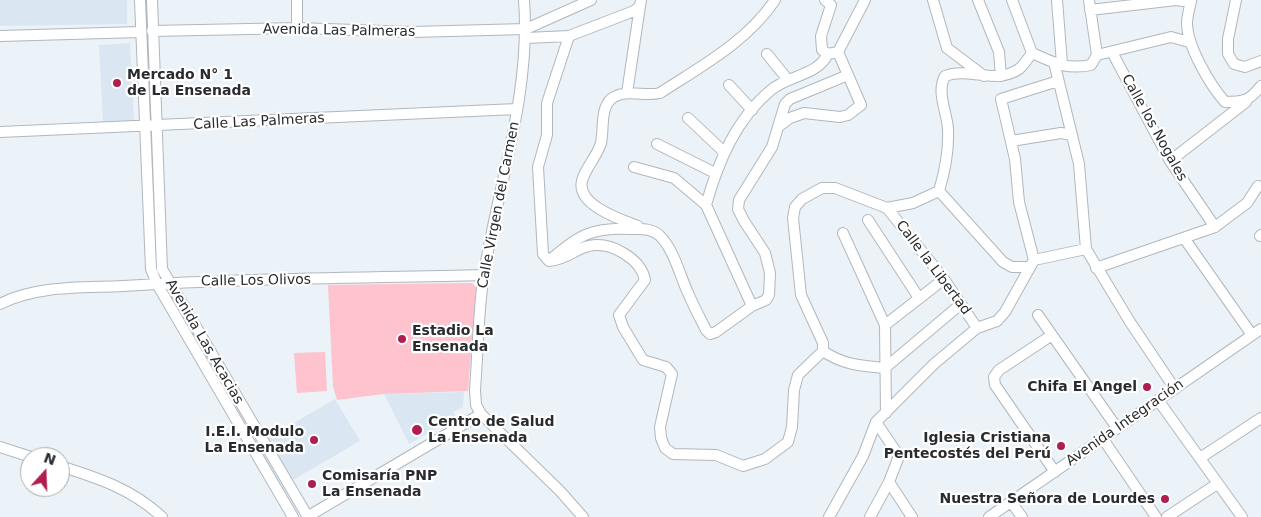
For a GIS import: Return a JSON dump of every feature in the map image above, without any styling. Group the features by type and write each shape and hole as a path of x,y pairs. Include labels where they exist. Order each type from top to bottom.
{"street":[{"name":"Avenida Las Acacias","path":"140,0 151,269 157,284 293,517"},
{"name":"Avenida Las Acacias","path":"152,0 155,127 162,269 308,517"},
{"path":"297,0 297,28"},
{"name":"Calle Virgen del Carmen","path":"481,414 476,405 475,390 484,275 517,110 526,33 524,0"},
{"path":"526,33 591,0"},
{"path":"774,0 756,24 660,93 649,96 627,93 613,98 608,103 603,117 601,143 581,183 588,198 603,212 651,230 661,237 670,250 689,296 706,330 710,334 716,332 752,306 766,300 769,295 770,273 765,254 738,208 739,200 772,147 785,104 790,99 848,76"},
{"path":"706,205 714,173 724,152 752,110 772,89 820,66 833,53 865,0"},
{"path":"933,0 947,48 985,76"},
{"path":"978,0 999,52 1000,76"},
{"path":"1012,0 1032,53 1074,68 1091,65 1097,56 1171,37 1190,42"},
{"path":"1057,0 1058,81 1079,164 1086,249 1096,268 1175,389"},
{"path":"1097,56 1090,5 1176,0 1191,1 1187,22 1190,42 1210,86 1225,102 1239,102 1250,98"},
{"path":"1236,0 1228,39 1228,54 1234,64 1245,67 1261,60"},
{"path":"778,127 790,118 804,113 840,117 848,115 861,105 848,76 833,53 822,50 821,36 829,2"},
{"path":"627,93 641,3"},
{"name":"Avenida Las Palmeras","path":"152,31 297,28 526,33 569,36 634,11 641,3"},
{"path":"0,36 140,32"},
{"path":"549,261 543,254 538,167 547,135 547,102 569,36"},
{"name":"Calle los Nogales","path":"1112,52 1170,161 1215,227"},
{"path":"939,191 946,165 948,129 940,85 945,76 954,73 1000,76 1020,68 1032,53"},
{"path":"767,54 788,80"},
{"path":"829,517 863,456 876,422 934,364 978,328 997,321 1005,312 1032,263 1019,202 1011,142 1001,99 1058,81"},
{"path":"728,85 752,110"},
{"path":"1170,161 1250,98 1261,86"},
{"name":"Calle Las Palmeras","path":"0,132 144,128 517,110"},
{"path":"688,118 724,152"},
{"path":"1011,142 1061,133 1072,135"},
{"path":"658,144 714,173"},
{"path":"634,167 674,178 706,205 752,306"},
{"path":"1096,268 1215,227 1247,203 1258,186"},
{"path":"939,191 913,203 887,208 835,188 822,188 812,193 795,207 793,218 801,295 823,343 824,351 834,359 851,365 885,368 962,304"},
{"path":"939,191 1003,262 1012,267 1086,249"},
{"name":"Calle la Libertad","path":"887,208 944,279 978,328"},
{"path":"868,220 919,298"},
{"path":"549,261 579,236 592,231 613,228 651,230"},
{"path":"843,233 885,325 886,412"},
{"path":"1184,238 1252,335"},
{"path":"549,261 562,260 590,246 613,248 637,262 645,280 621,311 620,321 643,360 666,367 672,374 660,427 661,438 665,448 673,454 716,455 743,466 765,459 788,442 793,416 794,390 798,375 824,351"},
{"name":"Calle Los Olivos","path":"0,304 12,297 42,291 169,283 484,275"},
{"path":"885,325 944,279"},
{"path":"1038,315 1117,428"},
{"name":"Avenida Integración","path":"989,517 1261,329"},
{"path":"1052,335 999,370 994,377 994,385 1055,472"},
{"path":"1158,400 1242,517"},
{"path":"308,517 481,414 560,491 583,517"},
{"path":"1200,458 1261,419"},
{"path":"870,517 889,482 899,456 876,422"},
{"path":"1103,439 1156,517"},
{"path":"0,447 20,453"},
{"path":"70,469 104,480 132,493 162,517"},
{"path":"889,482 912,517"},
{"path":"1167,517 1217,484"},
{"path":"1011,502 1022,517"}],"shaded area":[{"path":"0,0 127,0 127,24 0,26"},
{"name":"Mercado N° 1 de La Ensenada","path":"130,43 134,121 103,123 99,45"},
{"name":"Estadio La Ensenada","path":"472,283 476,287 468,391 383,394 337,400 333,386 328,285"},
{"path":"325,352 327,391 297,393 294,353"},
{"name":"Centro de Salud La Ensenada","path":"464,392 463,407 453,412 456,417 409,444 384,394"},
{"name":"I.E.I. Modulo La Ensenada","path":"335,399 360,441 293,480 268,438"}],"place":[{"name":"Mercado N° 1 de La Ensenada","path":"117,83"},
{"name":"Estadio La Ensenada","path":"402,339"},
{"name":"Chifa El Angel","path":"1147,387"},
{"name":"Centro de Salud La Ensenada","path":"417,430"},
{"name":"I.E.I. Modulo La Ensenada","path":"314,440"},
{"name":"Iglesia Cristiana Pentecostés del Perú","path":"1061,446"},
{"name":"Comisaría PNP La Ensenada","path":"312,484"},
{"name":"Nuestra Señora de Lourdes","path":"1165,499"}]}
